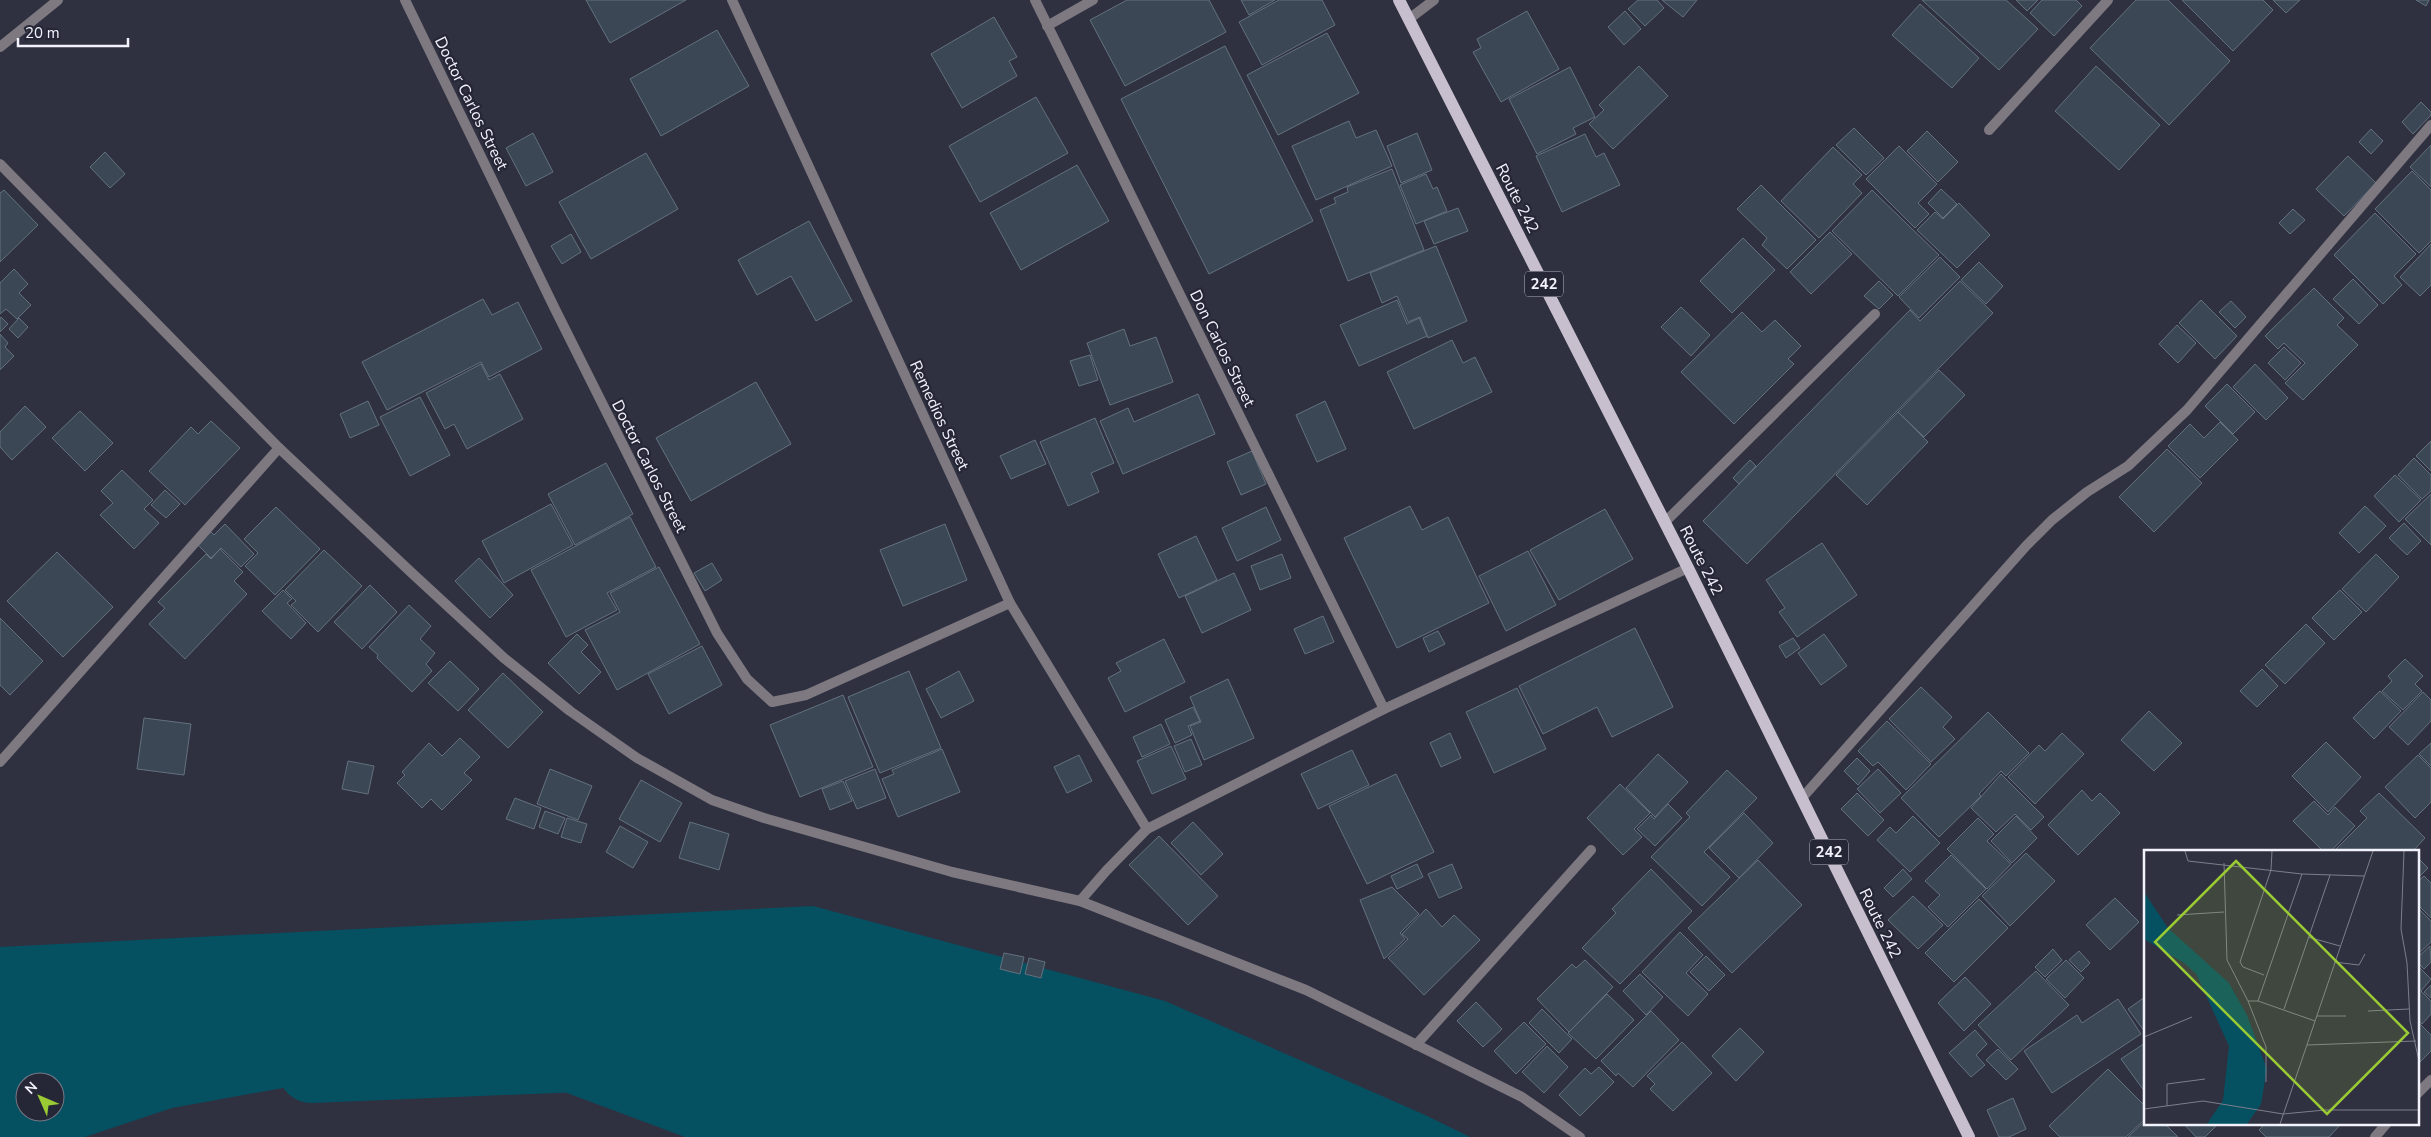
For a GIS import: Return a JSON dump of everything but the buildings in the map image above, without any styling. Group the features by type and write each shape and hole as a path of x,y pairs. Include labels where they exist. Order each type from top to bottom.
{"main road":[{"name":"Route 242","path":"1399,0 1665,522 1969,1137"}],"street":[{"path":"0,47 58,0"},
{"name":"Doctor Carlos Street","path":"405,0 655,511 717,633 747,678 772,702 806,695 1010,603"},
{"name":"Remedios Street","path":"732,0 1010,603 1147,829"},
{"name":"Don Carlos Street","path":"1035,0 1384,709"},
{"path":"1047,26 1093,0"},
{"path":"1409,19 1434,0"},
{"path":"1989,130 2108,0"},
{"path":"1802,798 2033,539 2052,520 2088,492 2128,466 2186,410 2431,125"},
{"path":"0,164 279,448 504,658 570,711 637,758 712,800 764,818 952,872 1080,901 1306,990 1522,1097 1580,1137"},
{"path":"1665,522 1875,314"},
{"path":"0,762 279,448"},
{"path":"1080,901 1147,829 1384,709 1688,568"},
{"path":"1416,1045 1591,850"},
{"path":"2418,1093 2431,1080"},
{"path":"2375,1137 2386,1124"}],"water":[{"path":"813,906 1165,1001 1423,1114 1470,1137 685,1137 465,1055 172,1108 85,1137 0,1137 0,947"}],"waterway":[{"path":"311,1070 579,1059"}]}
